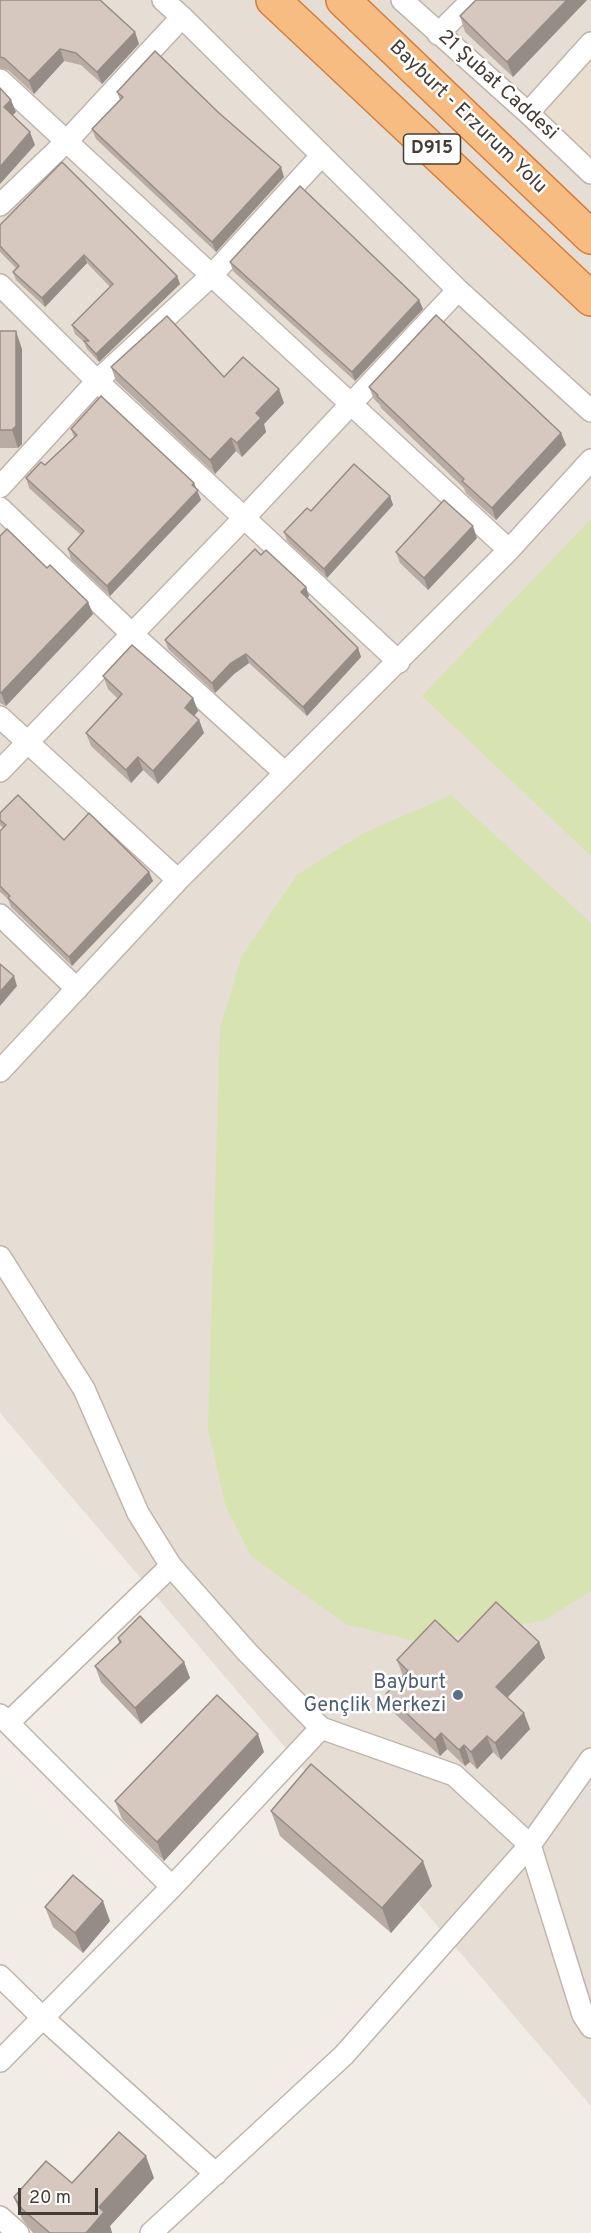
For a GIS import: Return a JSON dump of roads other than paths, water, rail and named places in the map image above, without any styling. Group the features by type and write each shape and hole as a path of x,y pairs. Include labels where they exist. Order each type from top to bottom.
{"highway":[{"name":"D915","path":"273,0 591,299"},
{"name":"Bayburt - Erzurum Yolu","path":"343,0 591,237"}],"street":[{"path":"163,0 458,290 591,411"},
{"name":"21 Şubat Caddesi","path":"402,0 591,173"},
{"path":"438,34 472,0"},
{"path":"0,205 66,142 182,17"},
{"path":"528,113 591,43"},
{"path":"0,80 509,550"},
{"path":"0,487 97,381 212,275 321,155"},
{"path":"0,285 97,381 399,662"},
{"path":"0,771 244,518 458,290"},
{"path":"0,1071 178,880 399,662 509,550 591,460"},
{"path":"0,508 132,634 285,773"},
{"path":"0,717 178,880"},
{"path":"0,915 76,989"},
{"path":"0,1257 84,1389 138,1513 171,1566 247,1652 321,1728 454,1775 530,1845 583,2015 591,2027"},
{"path":"171,1566 4,1719 172,1887"},
{"path":"0,2061 172,1887 321,1728"},
{"path":"152,2233 344,2055 530,1845 591,1759"},
{"path":"0,1976 43,2018 216,2174"},
{"path":"0,2217 18,2233"}],"place":[{"name":"Bayburt Gençlik Merkezi","path":"458,1695"}]}
